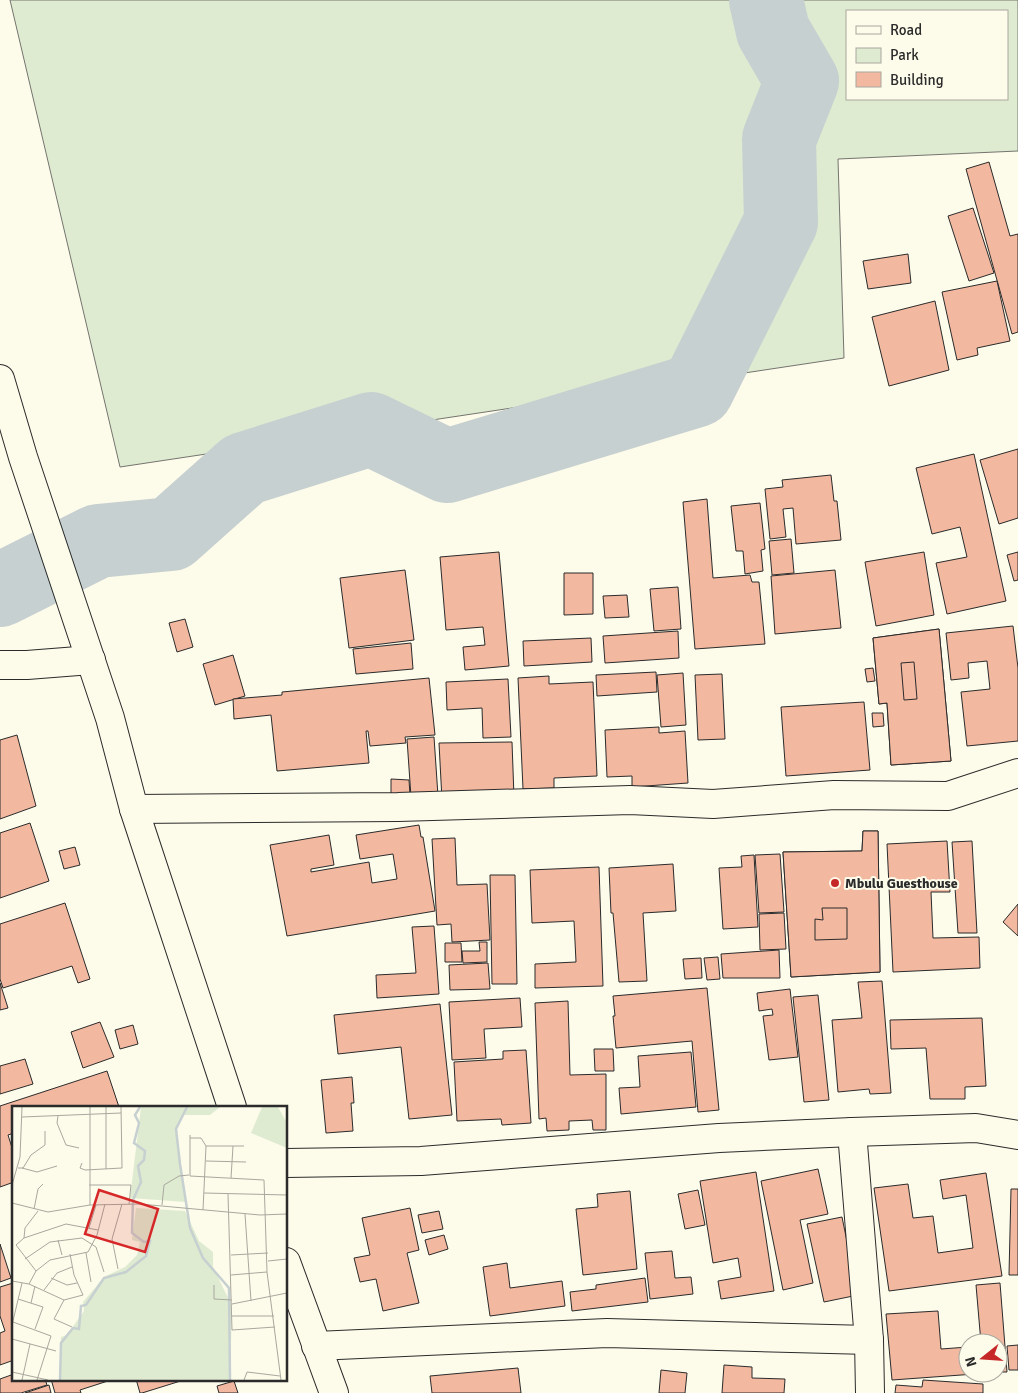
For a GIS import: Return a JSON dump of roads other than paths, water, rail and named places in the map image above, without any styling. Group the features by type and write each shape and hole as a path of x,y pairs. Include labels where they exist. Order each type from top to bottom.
{"street":[{"path":"0,379 23,457 110,718 134,809 232,1106"},
{"path":"0,665 91,660"},
{"path":"134,809 398,807 630,800 713,804 834,795 948,796 1018,772"},
{"path":"288,1163 421,1161 719,1138 852,1132 976,1128 1018,1136"},
{"path":"852,1132 869,1340 870,1393"},
{"path":"288,1268 334,1393"},
{"path":"316,1346 607,1333 869,1340"}],"waterway":[{"path":"0,590 98,541 171,534 244,469 371,429 447,466 697,390 781,222 779,139 802,81 773,31 766,0"}],"place":[{"name":"Mbulu Guesthouse","path":"835,883"}]}
